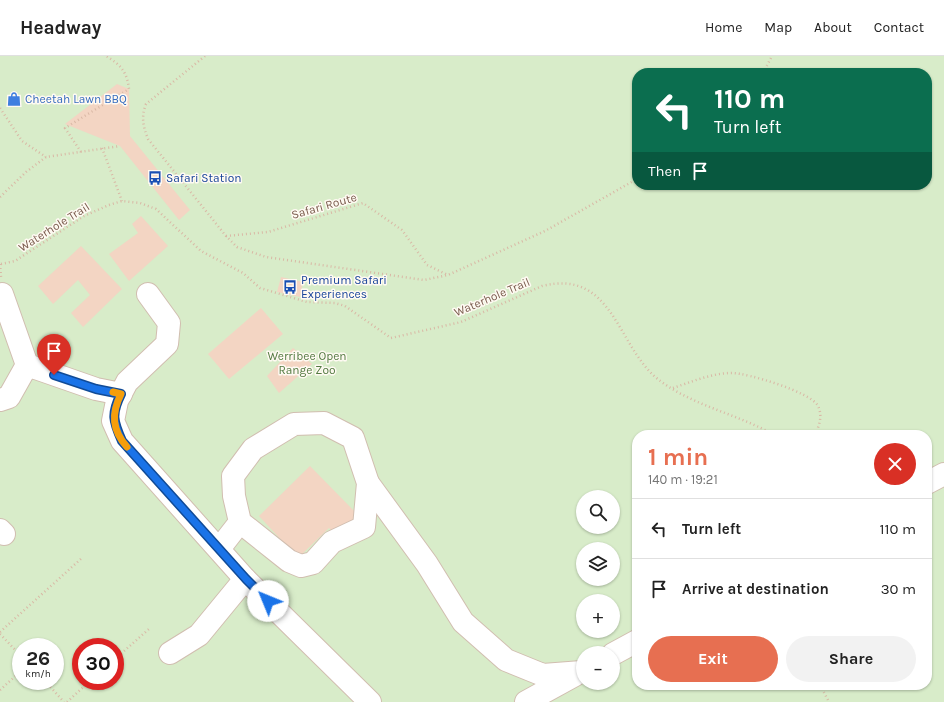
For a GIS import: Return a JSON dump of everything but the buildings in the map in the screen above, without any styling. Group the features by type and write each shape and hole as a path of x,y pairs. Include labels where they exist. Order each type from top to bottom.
{"street":[{"path":"0,400 9,397 27,365 2,294"},
{"path":"148,294 169,323 167,344 127,382 117,401 113,421 122,441 246,579 370,702"},
{"path":"27,365 96,389 121,394"},
{"path":"368,484 364,527 332,542 313,563 301,566 289,561 240,522 234,496 234,476 253,449 294,424 324,423 353,438 368,484 427,564 463,622 506,660 543,674 576,671"},
{"path":"932,480 944,474"},
{"path":"219,549 240,522"},
{"path":"170,653 199,635 246,579"},
{"path":"620,650 632,644"},
{"path":"526,702 576,674"}],"path":[{"path":"81,152 65,128 129,90 128,78 124,69 106,56"},
{"path":"205,56 146,104 143,112 142,125 148,138 226,236 237,247 266,257 424,280 448,274 545,231 632,182"},
{"path":"766,68 772,56"},
{"path":"0,108 22,141 46,157"},
{"path":"0,197 26,172 46,157 120,146"},
{"path":"102,148 122,201"},
{"name":"Waterhole Trail","path":"1,264 15,262 84,216 122,201 140,203 156,209 201,251 243,273 260,288 307,302 335,303 345,306 391,338 461,322 554,282 581,286 592,292 603,304 617,322 639,359 649,371 672,389 765,430"},
{"name":"Safari Route","path":"226,236 268,232 363,203 402,230 427,265 448,274"},
{"path":"672,389 714,375 731,373 749,375 808,397 817,405 821,415 816,430"},
{"path":"12,646 0,633 83,557"},
{"path":"124,651 149,629"},
{"path":"0,690 12,679"},
{"path":"53,690 66,702 80,690"},
{"path":"823,690 829,702"}],"green space":[{"name":"Werribee Open Range Zoo","path":"0,56 944,56 944,702 0,702"}],"slow traffic":[{"path":"113,392 121,394 117,401 113,421 122,441 127,447"}],"place":[{"name":"Cheetah Lawn BBQ","path":"14,99"},
{"name":"Safari Station","path":"155,178"},
{"name":"Premium Safari Experiences","path":"290,287"}],"route":[{"path":"54,375 96,389 121,394 117,401 113,421 122,441 246,579 268,601"}]}
